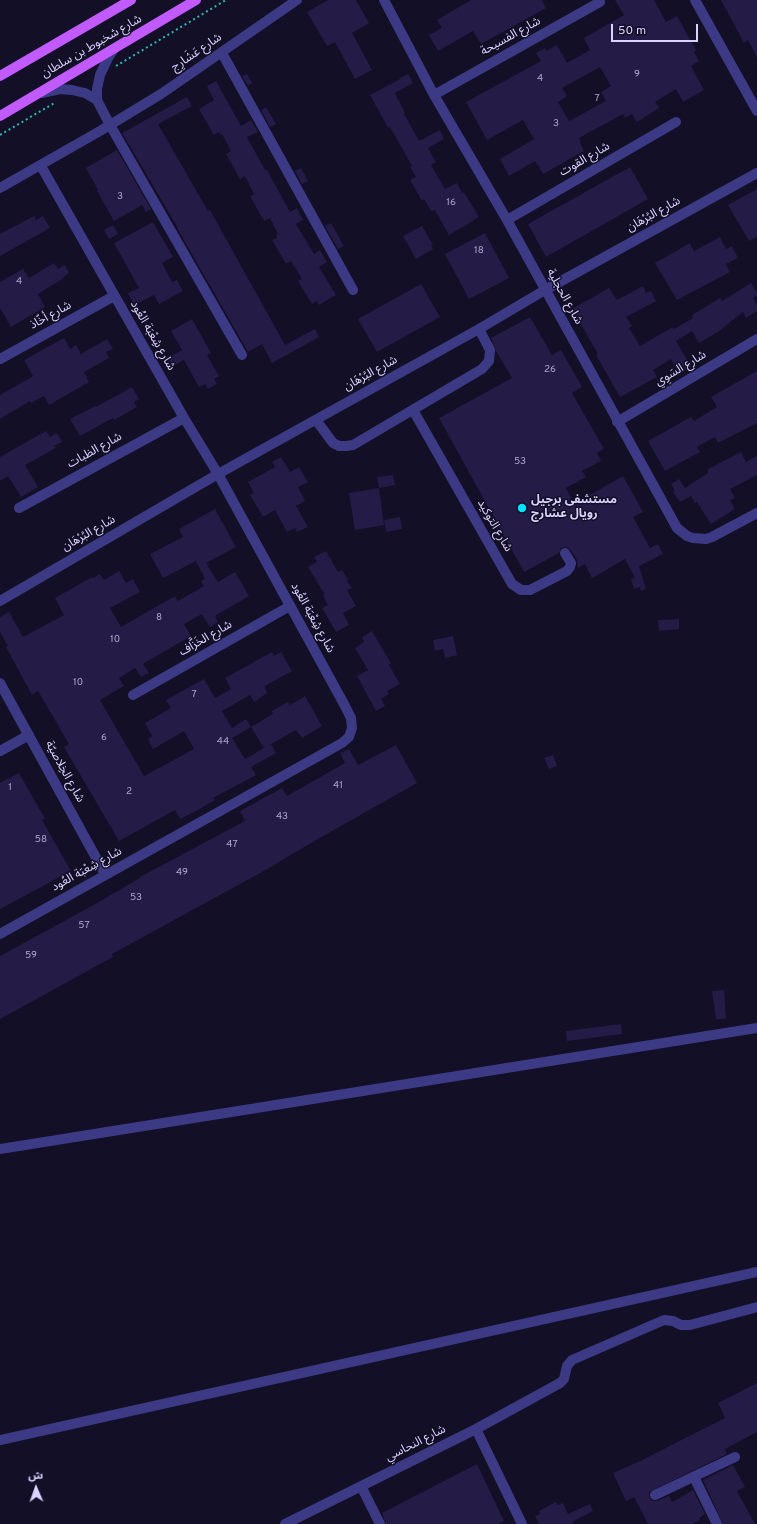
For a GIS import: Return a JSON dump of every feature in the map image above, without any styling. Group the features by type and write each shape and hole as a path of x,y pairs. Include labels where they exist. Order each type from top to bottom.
{"main road":[{"name":"شارع شخبوط بن سلطان","path":"0,116 196,0"},
{"name":"شارع شخبوط بن سلطان","path":"0,76 128,1"}],"street":[{"name":"شارع عَشَارِج","path":"0,188 41,166 161,94 297,0"},
{"name":"شارع الحجلية","path":"384,0 434,94 507,220 617,422 677,528 687,536 699,539 712,537 757,513"},
{"path":"695,0 757,111"},
{"name":"شارع الفسيحة","path":"434,94 600,2"},
{"path":"114,49 100,75 97,89 97,100 242,355"},
{"path":"222,53 353,290"},
{"path":"36,95 60,89 84,93 97,100"},
{"name":"شارع القوت","path":"507,220 676,122"},
{"name":"شارع شِعْبَة العُود","path":"0,934 342,743 349,737 352,728 348,711 218,474 184,418 41,166"},
{"name":"شارع البُرْهَان","path":"0,601 218,474 479,329 545,290 757,173"},
{"name":"شارع أخّاذ","path":"0,358 114,296"},
{"path":"316,420 333,443 339,446 353,445 478,372 486,365 489,361 490,350 479,329"},
{"name":"شارع السَوِي","path":"617,422 757,339"},
{"name":"شارع التوكيد","path":"413,410 512,584 520,590 530,590 567,571 571,563 565,553"},
{"name":"شارع الظبات","path":"19,508 184,418"},
{"name":"شارع الخَزَّاف","path":"133,695 290,606"},
{"name":"شارع الخِلاصيّة","path":"0,683 105,874"},
{"path":"0,751 29,735"},
{"path":"0,1149 661,1045 757,1028"},
{"path":"0,1440 757,1272"},
{"name":"شارع النحاسي","path":"285,1524 476,1429 557,1385 564,1379 569,1362 664,1320 673,1321 686,1326 757,1307"},
{"path":"476,1429 522,1524"},
{"path":"655,1496 735,1457"},
{"path":"694,1477 717,1524"},
{"path":"361,1486 380,1524"}],"building":[{"path":"328,0 356,0 369,23 352,33 372,70 355,79 335,42 327,46 307,12"},
{"path":"471,0 542,0 546,8 481,44 473,31 438,51 429,35 442,28 437,20"},
{"path":"615,0 654,0 666,22 677,16 696,50 694,52 699,61 691,66 704,90 683,102 676,89 655,102 659,108 637,122 632,114 625,118 623,114 579,138 584,151 543,174 535,161 509,176 500,159 534,139 523,120 487,140 466,102 541,61 536,53 545,48 546,51 557,45 567,63 590,50 584,38 624,15","holes":["600,67 611,86 601,92 606,101 569,121 558,102 567,96 562,88"]},
{"path":"721,0 757,0 757,57 748,40 744,43"},
{"path":"247,74 252,83 248,86 242,76"},
{"path":"408,74 413,83 395,93 405,113 404,114 419,141 440,130 444,139 428,148 436,162 431,165 445,189 457,183 462,193 464,192 479,217 449,235 435,210 431,211 424,199 422,201 410,180 416,177 410,167 412,166 390,127 388,128 370,95"},
{"path":"216,81 241,126 251,120 258,132 247,137 290,212 297,208 303,220 296,224 314,254 320,250 327,262 319,267 336,295 319,305 317,301 312,304 298,281 302,279 291,261 286,264 272,240 277,238 276,235 278,234 270,218 264,221 250,196 254,194 245,176 240,179 226,154 231,151 222,134 220,135 219,132 214,135 199,109 214,100 207,86"},
{"path":"187,97 192,106 158,124 208,211 210,210 285,345 315,329 319,337 272,363 262,344 248,352 122,133"},
{"path":"266,107 276,124 270,127 261,110"},
{"path":"117,150 151,209 146,212 142,205 114,221 86,168"},
{"path":"630,167 648,199 546,257 528,224"},
{"path":"301,168 308,181 302,184 295,171"},
{"path":"757,189 757,237 749,241 728,205"},
{"path":"34,216 36,220 43,216 50,228 0,256 0,234"},
{"path":"153,222 173,257 162,263 172,282 177,280 183,291 159,304 154,295 134,305 128,293 139,288 114,243"},
{"path":"331,223 344,246 338,249 325,226"},
{"path":"113,225 118,234 109,239 104,230"},
{"path":"422,226 433,245 431,246 433,249 416,259 403,236"},
{"path":"485,233 509,278 469,299 445,254"},
{"path":"720,237 726,249 732,246 738,258 726,264 730,272 677,300 655,263 690,243 694,251"},
{"path":"54,263 58,269 65,265 69,273 63,277 64,278 38,294 45,307 11,327 0,308 0,282 23,269 29,278"},
{"path":"751,283 757,293 757,295 753,298 757,305 757,311 746,318 743,312 718,332 699,343 692,331 676,341 691,367 679,374 671,359 653,370 657,377 620,397 596,355 598,354 572,309 609,288 617,300 643,286 646,293 651,291 656,301 626,317 632,326 629,328 640,346 673,327 674,329 693,318 692,315 720,298 722,301"},
{"path":"421,284 440,317 377,352 358,319"},
{"path":"530,317 552,355 561,350 582,387 572,393 604,449 597,453 601,461 582,471 586,477 566,488 574,504 623,476 643,512 633,517 650,548 658,544 663,554 639,566 646,589 641,591 640,587 634,589 631,579 635,578 625,559 592,578 585,564 578,568 577,560 570,549 565,547 561,548 559,553 524,572 439,418 512,378 496,351 491,338"},
{"path":"192,319 211,353 207,355 219,376 214,379 217,384 208,389 205,384 199,387 184,360 168,369 164,360 182,350 171,331"},
{"path":"64,338 70,349 76,345 81,354 107,339 113,349 106,352 109,358 84,372 89,382 49,405 44,396 31,403 30,401 0,419 0,395 33,376 24,360"},
{"path":"757,371 757,423 718,443 715,437 697,447 700,452 665,471 648,441 691,417 694,421 717,407 711,397"},
{"path":"132,387 139,399 134,402 137,407 80,436 70,419 95,406 96,407"},
{"path":"46,431 50,437 57,433 62,442 54,446 56,448 25,465 38,487 21,497 8,476 0,481 0,457"},
{"path":"741,452 746,462 757,456 757,475 730,489 735,498 730,500 735,509 711,524 697,502 695,503 691,496 680,502 673,492 675,491 671,484 679,479 685,488 708,473 708,469"},
{"path":"281,457 290,472 299,467 308,482 298,487 305,501 296,506 308,527 297,532 295,528 287,532 275,510 263,517 250,495 254,493 248,482 275,467 272,462"},
{"path":"393,475 395,485 379,488 377,477"},
{"path":"379,488 384,525 355,530 349,493"},
{"path":"215,509 236,547 206,563 218,582 235,572 249,596 215,616 218,622 210,627 202,614 184,624 191,636 143,664 149,673 141,677 135,668 119,678 124,686 100,700 144,776 194,749 184,731 153,749 148,739 152,736 145,723 171,708 166,700 204,679 215,698 231,689 225,678 272,652 274,656 281,652 292,671 265,686 267,693 254,702 250,695 222,711 232,728 246,719 251,727 232,738 245,759 271,744 276,753 251,767 256,775 213,798 215,800 196,811 180,819 175,810 119,841 64,747 69,744 38,691 32,695 6,647 8,646 0,632 0,617 9,612 23,637 64,615 55,598 92,577 93,578 100,574 104,580 119,571 126,583 133,579 140,592 110,608 121,627 175,596 178,601 204,586 201,581 205,579 196,561 163,578 150,554 183,537 179,529"},
{"path":"400,517 402,529 386,532 384,520"},
{"path":"326,551 338,572 342,570 348,580 347,581 352,588 347,590 356,606 343,613 349,625 336,632 322,608 328,605 323,596 325,595 308,567 317,562 314,557"},
{"path":"679,619 679,629 659,631 658,620"},
{"path":"372,631 391,663 389,665 400,684 387,691 389,694 381,699 385,706 376,711 357,676 368,670 355,648 364,642 362,637"},
{"path":"453,636 457,655 445,658 443,649 435,651 433,640"},
{"path":"305,696 322,726 302,738 296,730 264,748 251,727 273,714 272,711 288,702 290,705"},
{"path":"396,745 417,783 262,872 112,954 113,957 0,1019 0,956 90,907 140,877 245,821 240,811 282,788 287,796 345,763 340,753 349,749 358,765"},
{"path":"553,755 557,766 549,769 544,758"},
{"path":"19,773 45,819 42,820 71,871 0,909 0,783"},
{"path":"724,990 726,1019 716,1019 712,991"},
{"path":"621,1024 622,1034 567,1041 566,1031"},
{"path":"757,1383 757,1432 725,1449 727,1454 649,1492 649,1497 652,1501 657,1501 669,1496 672,1502 693,1490 705,1514 699,1518 700,1520 691,1524 648,1524 634,1497 626,1501 613,1473 725,1418 718,1403"},
{"path":"477,1464 504,1521 498,1524 386,1524 382,1513"},
{"path":"733,1465 745,1487 737,1491 755,1524 723,1524 703,1480"},
{"path":"556,1502 558,1505 563,1503 568,1514 590,1504 593,1511 572,1522 573,1524 539,1524 535,1516 540,1514 539,1511"}],"place":[{"name":"مستشفى برجيل رويال عشارج","path":"522,508"}]}
